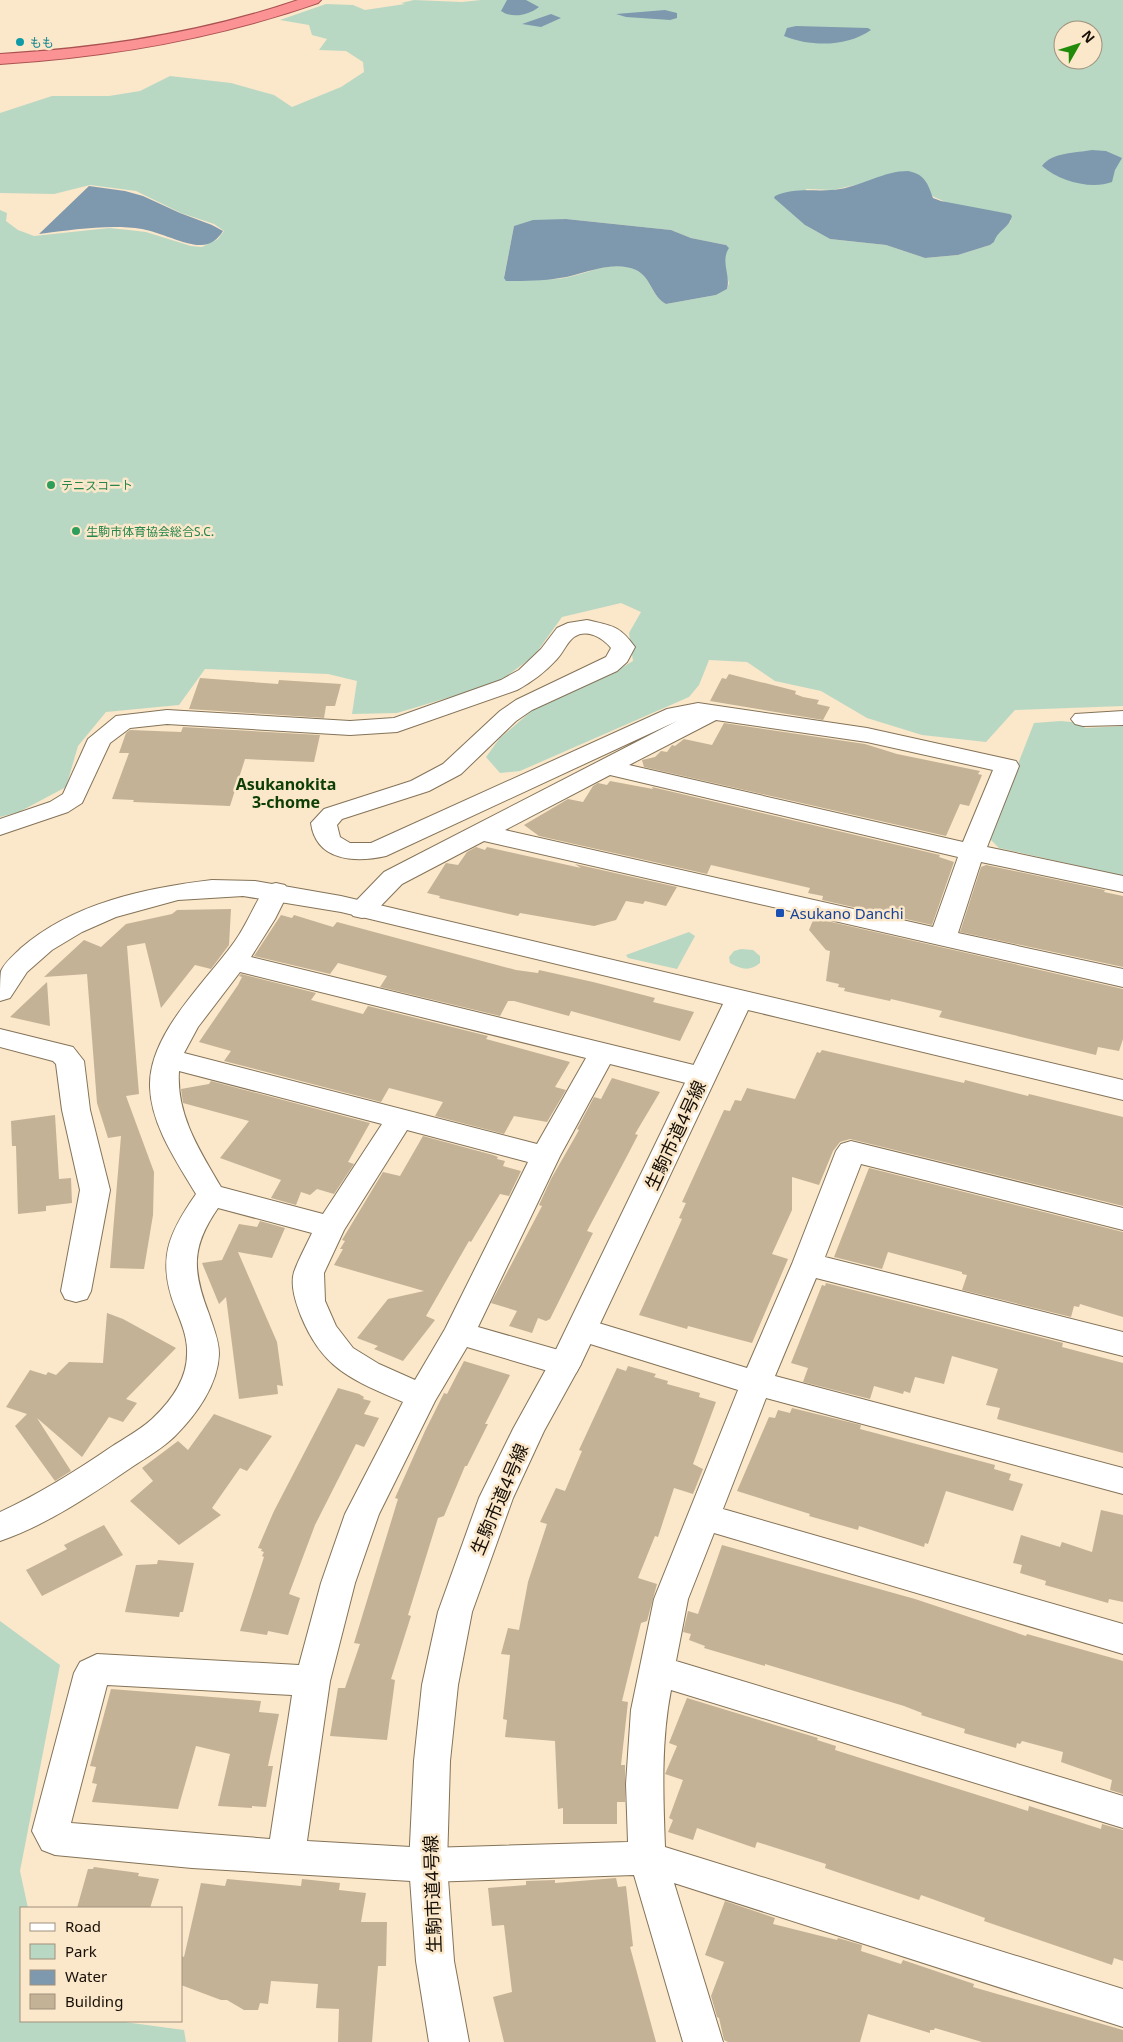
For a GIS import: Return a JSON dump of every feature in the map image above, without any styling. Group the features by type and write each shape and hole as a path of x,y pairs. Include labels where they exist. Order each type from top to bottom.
{"highway":[{"path":"0,59 82,53 187,37 248,22 313,0"}],"street":[{"path":"0,827 59,807 73,798 100,739 124,721 167,717 350,728 397,725 510,685 527,675 549,654 565,633 576,628 587,628 611,633 623,647 621,654 614,662 605,668 524,705 508,716 452,769 420,786 333,814 324,823 324,834 330,843 359,853 377,850 667,716 698,710 867,735 1007,766 972,852 943,938"},
{"path":"362,910 393,878 712,712"},
{"path":"1083,719 1123,718"},
{"path":"605,767 972,852 1123,884"},
{"path":"483,832 698,884 1123,978"},
{"path":"0,992 6,980 20,962 80,921 111,908 146,899 214,888 276,891 1123,1090"},
{"path":"276,891 267,911 234,962 186,1023 169,1060 164,1086 171,1116 210,1195 330,1227"},
{"path":"234,962 602,1054 702,1077"},
{"name":"生駒市道4号線","path":"450,2042 435,1961 428,1865 432,1760 440,1685 455,1612 496,1498 529,1429 582,1330 739,999"},
{"path":"0,1038 64,1054 70,1061 76,1110 95,1190 76,1292"},
{"path":"286,1856 312,1681 338,1582 362,1514 422,1396 459,1333 546,1156 602,1054"},
{"path":"169,1060 546,1156"},
{"path":"399,1120 330,1227 309,1273 310,1301 324,1332 342,1356 368,1373 422,1396"},
{"path":"703,2042 647,1858 644,1784 649,1710 671,1599 702,1516 756,1382 807,1264 851,1151 1123,1219"},
{"path":"0,1527 107,1467 161,1430 182,1407 196,1380 203,1355 198,1328 184,1290 180,1260 184,1236 210,1195"},
{"path":"807,1264 1123,1344"},
{"path":"582,1330 756,1382 1123,1481"},
{"path":"459,1333 565,1364"},
{"path":"702,1516 1123,1639"},
{"path":"312,1681 97,1670 92,1673 50,1831 55,1838 192,1851 428,1865 647,1858 1123,2008"},
{"path":"656,1670 1123,1812"}],"green space":[{"path":"414,0 462,2 481,0 1123,0 1123,706 1015,710 986,742 922,735 867,718 821,691 775,681 747,662 709,660 699,685 689,697 520,771 500,773 486,757 500,738 535,708 611,674 633,661 629,633 641,612 621,603 562,617 534,656 497,683 397,713 352,714 357,681 328,674 205,669 179,705 106,712 78,746 66,787 19,812 0,817 0,210 7,213 6,221 18,230 34,236 109,228 146,232 191,246 202,247 218,239 224,231 214,224 181,213 136,191 90,185 54,194 0,193 0,113 52,96 109,96 140,91 170,76 231,83 274,95 292,107 341,87 364,72 363,62 346,51 319,50 327,39 312,35 309,25 280,20 326,4 353,5 365,10 405,4 401,3","holes":["855,185 932,196 952,205 1010,214 1011,221 996,235 994,242 990,245 958,255 925,258 886,245 830,239 805,225 806,189 833,190","566,219 671,230 691,238 726,245 724,268 729,283 727,289 716,295 666,304 661,301 641,273 627,267 607,267 557,279 504,277 514,226"]},
{"path":"1061,721 1082,723 1085,728 1123,726 1123,876 999,848 989,838 1034,723"},
{"path":"689,932 695,936 677,969 628,958 626,955"},
{"path":"741,949 753,950 760,956 760,963 752,968 745,969 730,963 729,957 734,951"},
{"path":"0,1621 60,1665 20,1871 28,1907 20,1907 20,2022 124,2022 184,2030 186,2042 0,2042"}],"water":[{"path":"507,0 526,0 539,7 525,14 510,15 501,11"},
{"path":"665,10 677,13 677,18 670,20 626,17 616,14"},
{"path":"551,14 561,18 541,27 522,24"},
{"path":"796,26 868,28 871,30 851,40 829,44 806,42 784,36 787,28"},
{"path":"1092,150 1106,151 1122,158 1115,170 1112,182 1095,185 1076,183 1057,176 1042,166 1046,161 1058,156"},
{"path":"914,172 925,180 933,198 1010,214 1012,216 1011,220 990,245 958,255 925,258 886,245 830,239 805,225 774,198 791,191 840,189 891,173"},
{"path":"89,186 125,191 143,196 223,231 214,241 201,245 195,245 142,229 116,227 39,234"},
{"path":"566,219 671,230 691,238 726,245 729,248 725,258 728,279 727,289 716,295 666,304 661,301 641,273 627,267 617,266 553,279 506,281 504,278 514,226 533,220"}],"building":[{"path":"729,674 796,691 795,694 819,700 817,704 830,707 823,720 710,701 722,678 726,679"},
{"path":"200,678 278,684 279,680 341,684 335,706 326,706 324,718 189,709"},
{"path":"724,723 865,744 897,754 980,771 978,774 982,775 969,806 960,804 946,836 644,767 642,760 655,757 661,751 667,752 672,745 675,746 684,739 712,745"},
{"path":"183,727 320,735 314,762 245,759 230,806 133,802 134,800 112,799 129,753 119,753 126,733 130,730 181,732"},
{"path":"610,781 653,789 652,787 940,855 939,857 954,862 932,925 822,900 823,896 808,893 810,888 711,865 707,874 539,836 524,825 568,799 583,802 593,786 598,783 607,785"},
{"path":"476,847 485,850 487,847 581,868 575,864 677,887 666,906 645,901 643,904 626,901 616,920 594,926 520,913 518,916 439,898 440,896 427,893 446,863 458,865 467,852"},
{"path":"986,865 1105,890 1104,892 1123,896 1123,967 960,932 981,867"},
{"path":"231,909 229,945 211,969 195,965 161,1008 145,943 127,946 139,1094 126,1096 154,1172 153,1215 144,1269 110,1268 121,1136 108,1138 97,1103 87,974 44,977 84,940 101,947 126,924 172,914 177,910"},
{"path":"281,915 292,918 294,915 333,927 337,922 516,970 538,973 539,970 593,982 655,998 653,1002 694,1012 680,1041 571,1011 569,1016 514,1001 508,1001 500,1016 380,987 387,976 338,963 330,974 254,956"},
{"path":"814,918 1123,989 1123,1039 1119,1051 1098,1047 1096,1055 939,1017 942,1011 891,999 890,1001 844,991 845,988 838,987 839,984 826,981 830,951 826,950 809,930"},
{"path":"241,974 316,993 311,1000 363,1014 368,1006 488,1036 486,1039 570,1062 555,1087 566,1090 547,1122 514,1116 504,1134 435,1116 443,1102 389,1088 381,1102 224,1061 231,1051 199,1042 238,985 242,977 239,976"},
{"path":"47,982 50,1026 10,1017"},
{"path":"822,1050 964,1083 965,1080 1028,1096 1029,1094 1123,1117 1123,1206 850,1139 840,1142 833,1151 819,1185 792,1177 792,1210 772,1254 788,1259 752,1343 688,1326 687,1329 639,1315 682,1219 679,1218 686,1203 682,1202 724,1110 730,1111 735,1100 741,1101 747,1088 795,1099 817,1052 820,1053"},
{"path":"612,1078 660,1092 635,1134 638,1135 587,1231 593,1233 550,1319 546,1321 538,1318 532,1333 509,1326 517,1311 491,1303 542,1206 539,1205 551,1179 579,1130 577,1129 594,1097 601,1099"},
{"path":"211,1081 370,1123 348,1162 354,1164 334,1194 317,1189 310,1195 301,1192 296,1205 271,1198 281,1180 220,1158 249,1121 183,1103 181,1089 209,1084"},
{"path":"55,1115 59,1179 71,1178 72,1203 46,1206 46,1211 18,1214 16,1146 12,1146 11,1121"},
{"path":"423,1136 493,1155 498,1157 497,1159 505,1161 503,1166 521,1171 509,1196 500,1194 471,1242 469,1241 426,1316 435,1320 403,1361 374,1349 378,1346 357,1338 388,1299 424,1291 334,1265 343,1249 340,1249 345,1241 342,1240 383,1172 400,1176"},
{"path":"869,1168 1123,1232 1123,1317 1080,1304 1079,1307 1074,1306 1071,1317 962,1290 967,1275 962,1274 962,1272 888,1252 882,1269 834,1257"},
{"path":"260,1221 285,1228 272,1258 238,1252 277,1342 283,1386 277,1385 278,1394 239,1399 226,1297 219,1304 202,1263 222,1260 239,1224 257,1227"},
{"path":"826,1283 1063,1343 1062,1347 1123,1363 1123,1453 997,1419 1000,1408 986,1405 998,1369 952,1356 944,1384 915,1377 910,1393 904,1391 903,1394 874,1386 870,1399 803,1382 808,1368 791,1363 822,1285 825,1286"},
{"path":"107,1313 123,1319 176,1348 126,1399 137,1403 123,1422 109,1417 82,1457 37,1418 71,1471 55,1481 15,1426 27,1414 6,1407 30,1370 46,1375 48,1372 56,1375 69,1362 103,1363"},
{"path":"464,1361 510,1375 485,1424 488,1424 467,1466 465,1466 444,1516 438,1518 408,1615 411,1616 391,1679 395,1680 387,1740 330,1736 338,1688 345,1688 360,1644 354,1643 398,1499 395,1498 444,1393 447,1394"},
{"path":"628,1366 656,1374 654,1377 668,1381 667,1384 700,1393 699,1397 716,1402 693,1464 703,1469 693,1494 674,1488 658,1537 655,1536 638,1578 657,1584 647,1621 641,1623 622,1701 628,1702 621,1765 625,1765 625,1802 617,1802 617,1824 563,1824 563,1808 558,1809 555,1741 505,1737 507,1720 503,1719 510,1655 501,1654 508,1628 519,1630 528,1582 547,1524 540,1522 556,1488 565,1491 582,1451 579,1450 617,1368 626,1371"},
{"path":"338,1388 359,1394 364,1397 363,1399 371,1401 364,1414 379,1418 364,1447 356,1444 315,1525 289,1594 300,1598 288,1635 268,1631 267,1635 240,1631 264,1557 262,1556 264,1552 261,1551 262,1549 258,1548 274,1511"},
{"path":"792,1408 861,1425 860,1429 995,1465 994,1469 1011,1474 1009,1480 1023,1484 1013,1511 946,1491 928,1544 925,1543 924,1547 859,1526 858,1530 809,1516 810,1514 737,1491 769,1417 775,1418 778,1410 790,1413"},
{"path":"214,1414 272,1436 247,1471 240,1468 212,1508 221,1515 179,1545 130,1501 153,1481 142,1468 178,1441 188,1450"},
{"path":"1101,1510 1123,1515 1123,1602 1109,1599 1108,1603 1045,1585 1046,1581 1020,1573 1022,1565 1013,1563 1021,1535 1060,1547 1062,1542 1092,1552"},
{"path":"104,1525 123,1555 42,1596 26,1570 67,1549 64,1545"},
{"path":"722,1545 915,1599 1026,1636 1027,1634 1123,1661 1123,1794 1110,1790 1112,1780 1061,1762 1063,1752 1022,1741 1020,1744 1017,1743 1016,1748 964,1733 965,1729 921,1715 922,1713 904,1706 765,1664 765,1666 704,1648 705,1646 689,1640 691,1634 683,1632 688,1611 698,1614"},
{"path":"158,1560 194,1563 183,1612 180,1612 179,1617 125,1612 136,1565 157,1564"},
{"path":"111,1689 261,1701 259,1712 279,1714 268,1766 273,1766 266,1807 218,1806 230,1754 196,1746 178,1809 92,1802 97,1784 92,1783 96,1767 90,1766"},
{"path":"687,1698 818,1738 817,1740 836,1746 835,1750 1028,1811 1029,1806 1101,1829 1102,1824 1123,1830 1123,1961 1114,1958 1112,1965 984,1921 985,1918 921,1895 919,1900 825,1868 826,1864 757,1842 755,1848 697,1828 693,1840 668,1832 673,1820 669,1818 683,1780 665,1774 677,1746 669,1743"},
{"path":"94,1867 139,1873 138,1876 159,1879 150,1907 77,1907 88,1869 93,1869"},
{"path":"616,1878 618,1887 626,1886 633,1946 630,1947 656,2042 504,2042 493,1997 512,1992 504,1925 492,1926 488,1888 526,1885 526,1881 555,1880 555,1883"},
{"path":"227,1879 301,1886 302,1879 340,1883 339,1890 366,1893 361,1922 387,1922 386,1966 378,1966 372,2042 338,2042 339,2009 316,2008 318,1984 271,1981 268,2004 260,2003 258,2010 244,2010 227,2000 221,2000 182,1985 182,1956 184,1957 201,1883 225,1886"},
{"path":"725,1901 775,1918 773,1924 862,1945 861,1951 901,1964 903,1960 974,1984 973,1987 1123,2030 1123,2042 982,2042 935,2028 930,2030 930,2033 868,2014 860,2042 728,2042 724,2040 711,1996 724,1962 705,1955"}],"place":[{"name":"もも","path":"20,42"},
{"name":"テニスコート","path":"51,485"},
{"name":"生駒市体育協会総合S.C.","path":"76,531"},
{"name":"Asukano Danchi","path":"780,913"}],"district":[{"name":"Asukanokita 3-chome","path":"286,793"}]}
